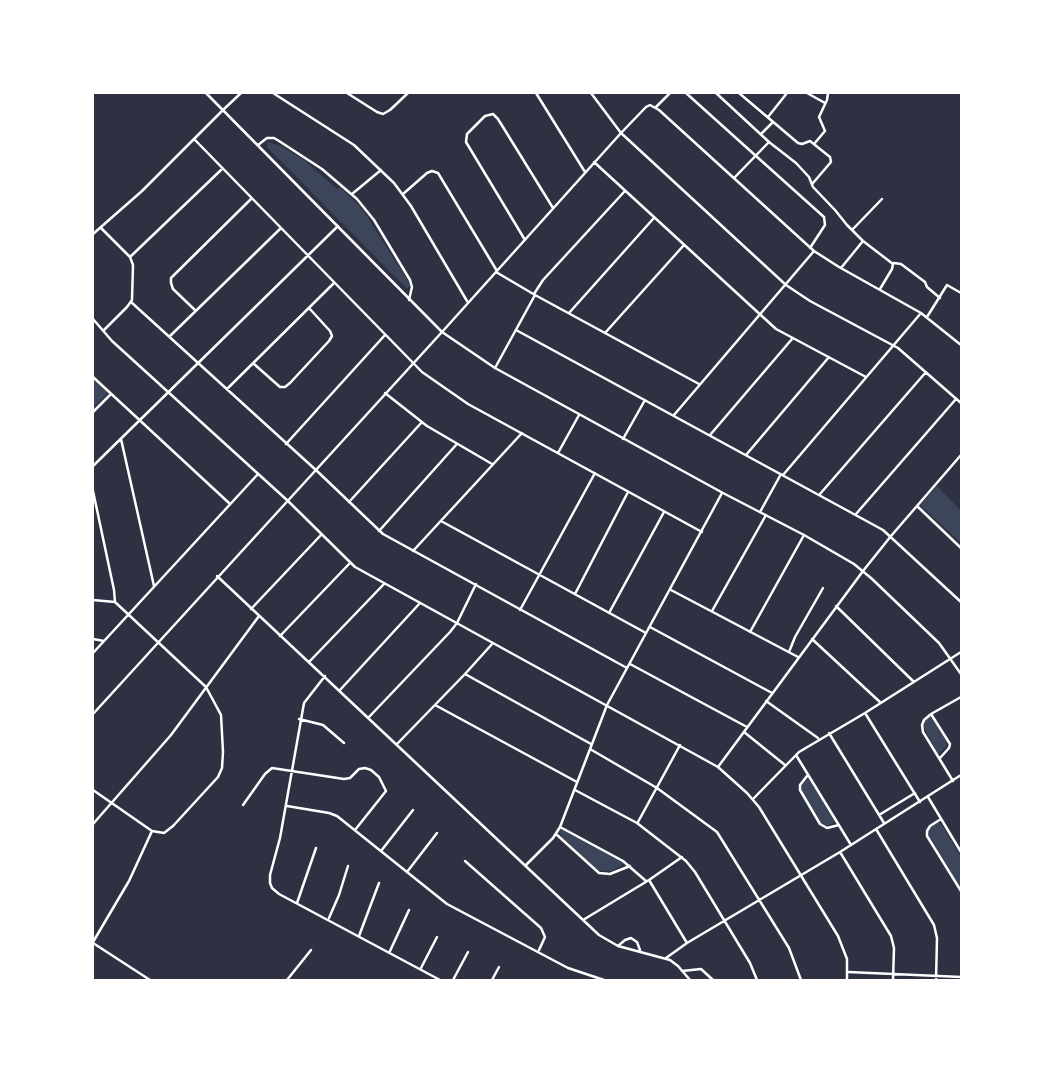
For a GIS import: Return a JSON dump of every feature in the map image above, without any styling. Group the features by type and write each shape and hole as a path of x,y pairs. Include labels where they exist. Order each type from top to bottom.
{"street":[{"path":"206,93 442,332 495,368 766,515 863,571 929,632 961,674"},
{"path":"93,234 241,93"},
{"path":"273,93 348,140 381,170 403,194 468,302"},
{"path":"347,93 383,114 408,93"},
{"path":"536,93 585,173"},
{"path":"591,93 621,133 786,285 810,301 894,346 961,403"},
{"path":"656,107 670,93"},
{"path":"686,93 824,217 825,225 810,248"},
{"path":"716,93 796,163 852,230 893,264"},
{"path":"738,93 800,144 809,141 829,156 832,161 812,184"},
{"path":"768,117 787,93"},
{"path":"807,93 825,103"},
{"path":"814,144 825,131 819,117 828,93"},
{"path":"93,715 217,576 317,471 594,162 650,105 656,107 810,248 841,269 921,313 961,345"},
{"path":"525,240 465,139 485,116 491,114 498,119 553,208"},
{"path":"761,134 773,122"},
{"path":"258,145 267,138 274,138 322,169 352,194 374,220 410,280 412,287 409,300"},
{"path":"194,139 413,364 458,398 702,532"},
{"path":"734,178 769,142"},
{"path":"594,162 776,328 866,377"},
{"path":"130,257 222,169"},
{"path":"352,194 381,170"},
{"path":"403,194 430,172 438,173 497,272 534,295 699,384"},
{"path":"495,368 543,280 625,191"},
{"path":"196,311 173,289 171,278 251,199"},
{"path":"852,230 882,199"},
{"path":"569,313 654,218"},
{"path":"93,466 338,226"},
{"path":"101,228 130,257 133,277 131,302 103,332"},
{"path":"170,336 280,229"},
{"path":"841,269 863,240"},
{"path":"605,332 684,245"},
{"path":"674,415 814,251"},
{"path":"880,289 893,264"},
{"path":"893,264 901,264 926,282 927,287 940,298"},
{"path":"227,389 334,282"},
{"path":"927,317 947,285 961,293"},
{"path":"131,302 387,537 520,610 747,727"},
{"path":"254,364 280,387 290,383 332,336 309,308"},
{"path":"760,512 782,474 921,313"},
{"path":"93,319 103,332 288,501 350,563 718,767 753,799 800,874 842,945 847,959 847,980"},
{"path":"516,330 856,514 891,536 961,602"},
{"path":"286,444 385,335"},
{"path":"710,435 793,338"},
{"path":"746,455 829,358"},
{"path":"819,494 926,372"},
{"path":"93,377 230,504"},
{"path":"385,393 422,422 492,464"},
{"path":"93,412 111,394"},
{"path":"856,514 956,398"},
{"path":"623,439 645,400"},
{"path":"558,453 579,415"},
{"path":"349,502 422,422"},
{"path":"414,551 522,433"},
{"path":"121,439 154,586"},
{"path":"379,531 457,444"},
{"path":"718,767 863,571 961,454"},
{"path":"520,610 595,473"},
{"path":"93,653 258,474"},
{"path":"93,491 115,602"},
{"path":"575,594 628,491"},
{"path":"526,865 560,827 607,705 723,493"},
{"path":"917,506 961,548"},
{"path":"609,613 664,512"},
{"path":"712,611 766,515"},
{"path":"441,521 646,633"},
{"path":"251,609 322,534"},
{"path":"750,632 804,536"},
{"path":"280,636 350,563"},
{"path":"217,576 605,940 666,958 690,980"},
{"path":"309,662 384,584"},
{"path":"369,718 450,632 475,584"},
{"path":"789,652 795,636 823,588"},
{"path":"670,590 798,657"},
{"path":"93,600 115,602 206,687 221,715 223,752 220,773 168,830 160,833 152,831 93,790"},
{"path":"340,690 420,603"},
{"path":"836,606 915,682"},
{"path":"93,824 172,735 259,616"},
{"path":"650,627 772,693"},
{"path":"93,639 104,641"},
{"path":"812,639 881,703"},
{"path":"397,744 493,642"},
{"path":"753,799 795,755 961,652"},
{"path":"465,674 592,744"},
{"path":"325,676 305,699 299,719 286,806 269,881 275,891 440,980"},
{"path":"953,781 922,729 924,720 961,697"},
{"path":"766,701 819,739"},
{"path":"436,705 578,782"},
{"path":"865,713 920,802"},
{"path":"932,714 950,744 940,758"},
{"path":"299,719 323,725 344,743"},
{"path":"744,732 785,765"},
{"path":"829,733 884,824"},
{"path":"637,823 680,745"},
{"path":"590,749 657,788 717,832 789,948 800,980"},
{"path":"795,755 851,845"},
{"path":"243,805 272,768 344,779 350,778 362,767 368,768 376,774 386,791 355,830"},
{"path":"808,775 800,785 800,790 820,824 827,828 839,825"},
{"path":"666,958 961,775"},
{"path":"575,790 637,823 682,857 695,872 750,963 757,980"},
{"path":"879,815 915,793"},
{"path":"928,797 961,852"},
{"path":"286,806 333,814 447,904 577,972 604,980"},
{"path":"381,851 413,810"},
{"path":"941,819 928,829 927,836 961,891"},
{"path":"560,827 616,856 648,881 687,943"},
{"path":"876,830 934,925 937,938 936,980"},
{"path":"150,980 93,943 129,881 152,831"},
{"path":"407,872 437,833"},
{"path":"556,834 599,873 610,874 629,866"},
{"path":"297,903 316,848"},
{"path":"840,852 891,936 894,948 893,980"},
{"path":"583,920 682,857"},
{"path":"466,860 541,928 545,937 538,952"},
{"path":"328,920 348,866"},
{"path":"359,936 379,883"},
{"path":"389,953 409,910"},
{"path":"420,969 437,937"},
{"path":"618,946 631,938 640,952"},
{"path":"287,980 311,950"},
{"path":"453,980 468,952"},
{"path":"492,980 499,967"},
{"path":"682,971 701,970 713,980"},
{"path":"848,972 961,977"}],"shaded area":[{"path":"267,142 279,145 303,159 337,189 340,187 363,210 410,287 406,288 267,147"},
{"path":"93,379 107,392 93,408"},
{"path":"937,486 961,511 961,543 920,505"},
{"path":"931,716 947,742 946,747 938,754 923,726 925,719"},
{"path":"808,777 835,822 827,826 820,823 800,789"},
{"path":"938,822 961,857 961,888 927,833 929,827"},
{"path":"559,830 625,863 612,871 596,869 562,837"}]}
